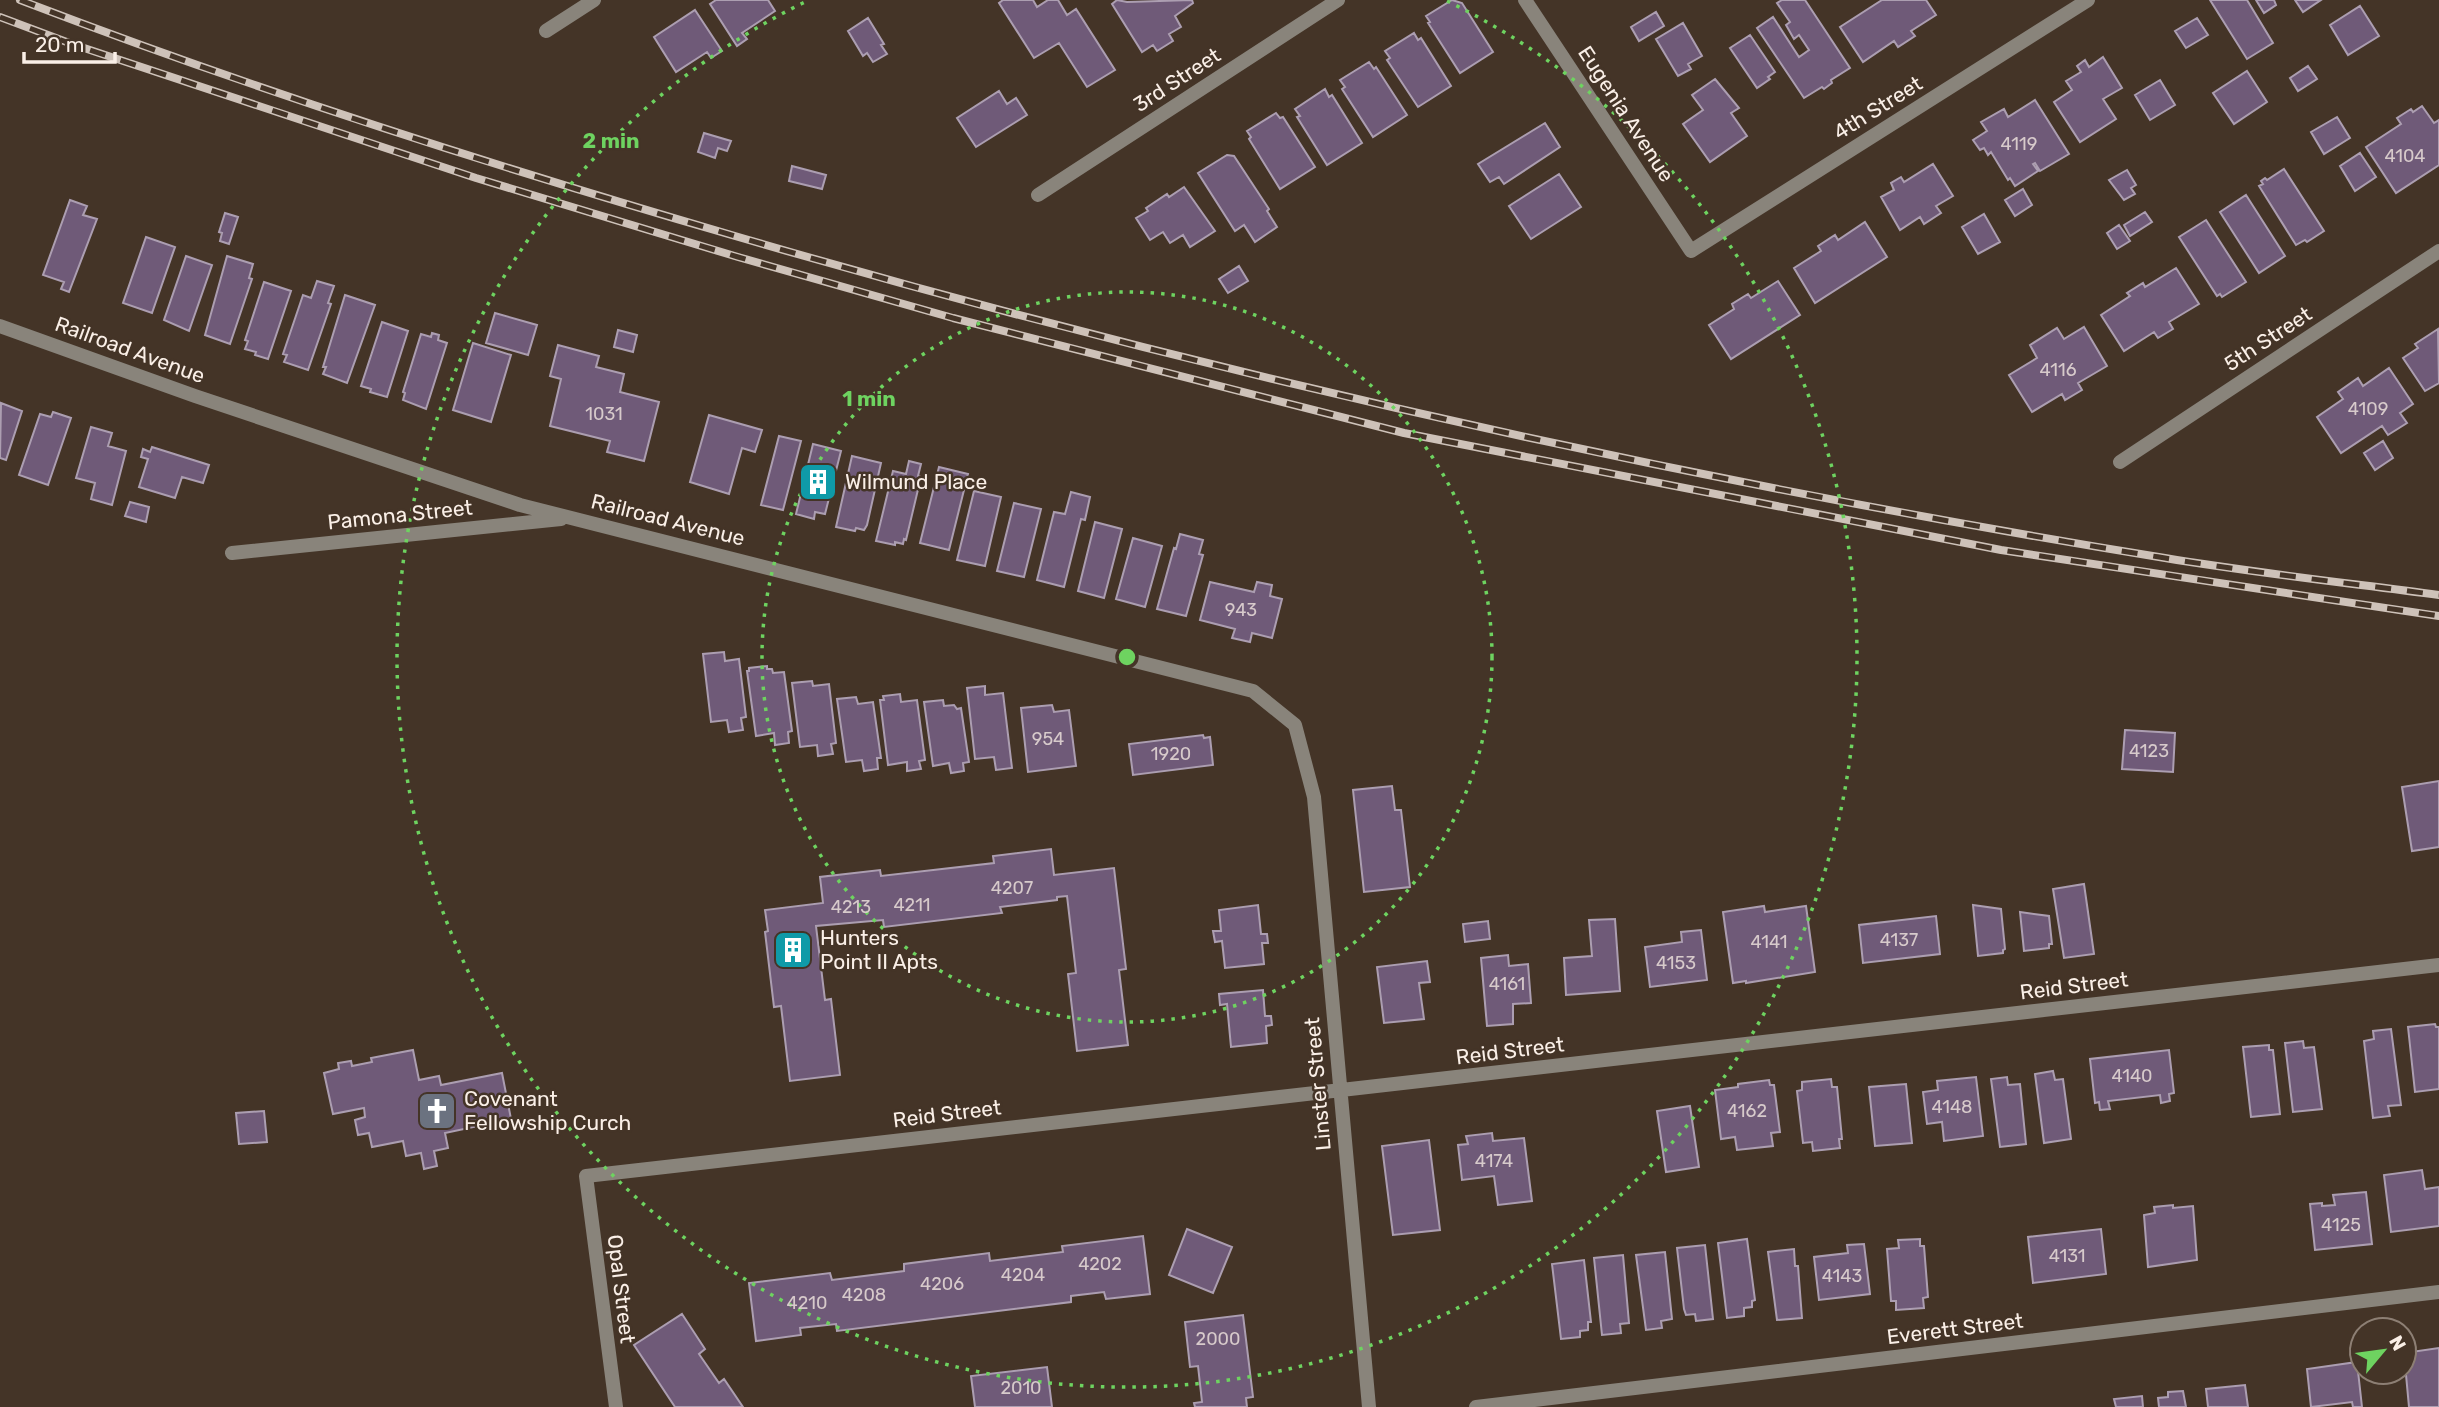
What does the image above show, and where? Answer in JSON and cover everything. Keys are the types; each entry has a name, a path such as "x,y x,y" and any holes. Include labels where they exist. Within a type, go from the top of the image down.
{"street":[{"path":"546,31 594,0"},
{"name":"3rd Street","path":"1038,195 1338,0"},
{"name":"Eugenia Avenue","path":"1525,0 1691,251"},
{"name":"4th Street","path":"1691,251 2088,0"},
{"name":"5th Street","path":"2120,461 2439,251"},
{"name":"Railroad Avenue","path":"0,326 398,466 520,505 1253,691 1294,726 1304,758"},
{"name":"Pamona Street","path":"232,553 572,518"},
{"name":"Linster Street","path":"1304,758 1314,797 1369,1407"},
{"name":"Reid Street","path":"586,1176 2439,965"},
{"name":"Opal Street","path":"586,1176 616,1407"},
{"name":"Everett Street","path":"1476,1407 2439,1292"}],"building":[{"path":"716,0 768,0 775,11 742,33 747,39 737,46 710,4"},
{"path":"1003,0 1033,0 1037,7 1048,0 1058,0 1067,15 1076,9 1115,70 1087,87 1059,43 1034,58 999,3"},
{"path":"1117,0 1192,0 1193,3 1175,16 1181,27 1169,34 1173,41 1157,51 1153,45 1142,52 1112,4"},
{"path":"1452,0 1462,3 1493,52 1460,73 1426,16"},
{"path":"1782,0 1805,0 1850,68 1831,80 1832,83 1824,89 1822,87 1804,98 1757,28 1773,17 1799,57 1809,50 1799,35 1794,39 1786,25 1790,22 1777,3"},
{"path":"1882,0 1926,0 1936,15 1911,31 1915,36 1898,47 1894,41 1863,62 1840,27"},
{"path":"2210,0 2247,0 2273,43 2247,59"},
{"path":"2256,0 2274,0 2276,5 2264,13"},
{"path":"2295,0 2321,0 2303,12"},
{"path":"2360,6 2379,36 2348,55 2330,25"},
{"path":"695,10 722,51 711,58 707,52 676,72 654,37"},
{"path":"1656,12 1664,26 1639,41 1631,27"},
{"path":"868,18 887,54 873,62 867,53 863,56 848,31"},
{"path":"2197,18 2208,35 2186,48 2175,31"},
{"path":"1683,23 1702,56 1688,64 1691,69 1678,76 1656,39"},
{"path":"1414,33 1418,40 1421,38 1451,86 1418,107 1387,60 1390,58 1385,51"},
{"path":"1750,35 1775,72 1757,88 1730,48"},
{"path":"2103,57 2122,88 2103,99 2116,119 2080,142 2054,102 2072,90 2066,81 2081,72 2077,66 2085,60 2089,67"},
{"path":"1369,62 1374,69 1376,67 1407,115 1373,137 1342,89 1345,87 1340,80"},
{"path":"2308,66 2317,79 2298,91 2290,78"},
{"path":"2247,71 2267,102 2234,124 2213,93"},
{"path":"1715,79 1739,108 1731,113 1747,136 1710,162 1683,124 1703,110 1692,95"},
{"path":"2160,80 2175,105 2150,120 2135,95"},
{"path":"1325,89 1329,97 1332,95 1362,143 1327,165 1297,117 1300,116 1295,109"},
{"path":"999,91 1007,104 1016,98 1027,115 976,147 957,118"},
{"path":"2035,100 2069,154 2040,171 2035,163 2033,164 2038,171 2015,186 2010,178 2008,180 1991,152 1988,155 1984,148 1980,150 1973,140 1987,131 1981,122 2004,109 2008,117"},
{"path":"2422,106 2434,123 2439,120 2439,165 2396,193 2366,147 2401,124 2397,118"},
{"path":"1276,113 1280,118 1283,117 1315,167 1280,189 1249,139 1251,137 1247,131"},
{"path":"2337,117 2350,138 2324,154 2311,132"},
{"path":"1545,123 1560,147 1504,184 1499,177 1490,182 1478,164"},
{"path":"704,133 731,141 727,151 718,148 715,158 698,152"},
{"path":"2360,153 2376,177 2355,191 2340,166"},
{"path":"1227,155 1234,156 1269,209 1267,211 1277,227 1255,242 1244,225 1235,231 1198,173"},
{"path":"1933,164 1953,196 1936,206 1941,213 1924,224 1920,217 1900,230 1881,197 1894,190 1891,183 1901,177 1904,182"},
{"path":"792,166 826,175 822,189 789,181"},
{"path":"2284,169 2324,231 2307,242 2305,240 2296,245 2259,186 2265,178 2267,180"},
{"path":"2127,170 2136,185 2131,188 2135,194 2124,200 2109,180"},
{"path":"1559,174 1581,207 1531,239 1509,206"},
{"path":"1184,187 1215,231 1190,247 1183,235 1170,243 1163,232 1150,240 1136,218 1167,194 1169,197"},
{"path":"2023,189 2032,205 2015,216 2005,200"},
{"path":"2246,195 2285,256 2259,273 2220,212"},
{"path":"70,200 87,206 83,215 97,219 69,292 61,289 64,282 43,275"},
{"path":"2145,212 2152,222 2130,236 2124,225"},
{"path":"225,213 238,217 229,244 220,241 222,233 219,232"},
{"path":"1984,214 2000,242 1978,254 1962,227"},
{"path":"2206,220 2246,282 2222,297 2220,294 2217,296 2179,237"},
{"path":"1865,222 1887,257 1815,303 1794,268 1821,251 1818,246 1835,235 1838,240"},
{"path":"2119,225 2130,241 2117,249 2107,233"},
{"path":"146,237 175,247 152,313 123,303"},
{"path":"186,256 212,265 189,331 164,320"},
{"path":"227,256 253,264 249,278 252,279 230,344 205,335"},
{"path":"1239,266 1248,281 1228,293 1219,279"},
{"path":"2176,268 2199,304 2169,322 2173,329 2158,338 2154,332 2124,351 2101,315 2130,296 2127,293 2143,283 2145,287"},
{"path":"317,281 334,286 328,303 331,304 308,370 284,362 287,355 283,354 303,295 311,298"},
{"path":"1778,281 1800,315 1731,359 1709,325 1734,309 1732,304 1748,294 1751,298"},
{"path":"264,282 291,291 268,359 245,349 248,341 245,340"},
{"path":"345,295 375,305 347,383 323,374"},
{"path":"495,313 537,325 528,355 486,343"},
{"path":"382,322 408,331 387,397 361,386"},
{"path":"2084,327 2107,366 2078,383 2082,390 2065,400 2062,394 2032,412 2009,375 2037,358 2030,345 2057,328 2064,339"},
{"path":"2438,329 2439,383 2425,391 2403,358 2418,348 2415,344"},
{"path":"618,330 637,335 633,352 614,347"},
{"path":"432,333 439,335 438,340 447,343 426,409 403,400 403,392 421,334 431,337"},
{"path":"473,343 511,355 491,422 453,410"},
{"path":"558,345 599,356 596,367 624,374 620,392 659,402 644,461 607,452 610,441 550,426 561,379 550,376"},
{"path":"2389,368 2413,404 2400,413 2407,423 2388,435 2382,426 2341,453 2317,417 2343,399 2338,392 2358,378 2363,386"},
{"path":"1,403 22,411 6,460 0,458"},
{"path":"53,412 71,418 48,485 19,475 40,414 51,417"},
{"path":"709,415 762,430 755,452 742,448 729,494 690,482"},
{"path":"91,427 112,433 108,446 126,451 112,505 91,499 95,483 76,478"},
{"path":"779,436 801,441 783,510 761,505"},
{"path":"2383,441 2393,458 2375,470 2364,453"},
{"name":"Wilmund Place","path":"813,444 841,451 825,514 815,512 814,519 796,514"},
{"path":"152,447 209,465 203,483 182,477 175,498 139,487 148,459 141,457 143,449 150,452"},
{"path":"852,456 881,463 867,525 864,530 856,528 855,531 836,527"},
{"path":"909,461 921,464 918,476 921,477 906,540 904,539 903,544 895,542 895,545 876,541 893,471 906,474"},
{"path":"939,467 968,474 949,550 920,543"},
{"path":"974,491 1001,497 985,566 957,560"},
{"path":"1071,492 1090,497 1085,520 1081,519 1064,587 1037,580 1054,512 1065,514"},
{"path":"130,502 149,507 146,522 125,516"},
{"path":"1014,503 1041,509 1024,577 997,571"},
{"path":"1095,522 1122,529 1104,598 1078,591"},
{"path":"1180,534 1203,540 1199,554 1203,555 1186,616 1157,609"},
{"path":"1133,538 1162,546 1145,607 1116,599"},
{"path":"1210,582 1254,592 1257,582 1272,585 1270,596 1282,599 1272,638 1252,633 1250,642 1232,638 1235,629 1200,620"},
{"path":"724,652 725,661 739,659 746,717 741,718 743,730 729,732 727,720 711,722 703,654"},
{"path":"767,666 773,673 784,672 792,731 788,732 789,743 775,745 774,733 756,736 747,671 749,668"},
{"path":"812,681 813,686 829,684 836,743 831,744 833,754 818,756 817,745 800,747 792,683"},
{"path":"985,686 985,695 1003,693 1012,768 996,770 994,757 975,759 967,688"},
{"path":"900,694 901,702 917,700 925,760 919,761 921,769 907,771 907,762 888,765 880,700 884,700 883,696"},
{"path":"856,697 858,704 873,702 881,758 877,758 878,769 864,771 862,760 846,762 837,699"},
{"path":"943,700 944,706 954,705 957,709 961,708 969,762 963,763 964,771 951,773 949,763 933,766 924,702"},
{"path":"1052,705 1054,712 1069,710 1076,766 1028,772 1021,708"},
{"path":"2125,730 2175,733 2173,772 2122,769"},
{"path":"1203,735 1204,738 1210,737 1213,765 1133,775 1129,744"},
{"path":"2439,781 2439,847 2412,851 2402,787"},
{"path":"1392,786 1395,810 1401,810 1410,887 1364,892 1353,790"},
{"name":"Hunters Point II Apts","path":"1051,849 1054,875 1114,868 1126,969 1119,970 1128,1045 1077,1051 1068,974 1076,973 1067,896 1057,897 1057,900 1000,907 1002,913 884,927 883,920 816,926 825,1000 831,999 840,1075 790,1081 781,1006 774,1007 765,910 823,903 820,877 880,870 881,876 994,863 993,856"},
{"path":"2084,884 2094,954 2064,958 2053,889"},
{"path":"1258,905 1261,934 1267,934 1268,943 1262,943 1264,964 1225,968 1222,941 1215,942 1213,931 1221,931 1219,910"},
{"path":"1973,905 2001,909 2005,949 2003,953 1978,956"},
{"path":"1764,906 1765,912 1806,906 1815,972 1733,983 1723,912"},
{"path":"2020,912 2049,916 2052,944 2049,944 2049,948 2024,951"},
{"path":"1936,916 1940,954 1863,963 1859,925"},
{"path":"1615,919 1620,991 1566,995 1564,958 1592,956 1589,920"},
{"path":"1488,921 1490,939 1465,942 1463,924"},
{"path":"1701,930 1707,980 1650,987 1645,947 1682,942 1681,932"},
{"path":"1508,955 1509,966 1528,964 1531,1003 1513,1004 1513,1024 1487,1026 1481,958"},
{"path":"1427,961 1430,982 1419,983 1424,1019 1384,1023 1377,967"},
{"path":"1263,990 1265,1016 1271,1016 1272,1025 1266,1026 1267,1043 1231,1047 1227,1004 1220,1005 1219,994"},
{"path":"2435,1024 2439,1027 2439,1089 2415,1092 2408,1027"},
{"path":"2391,1029 2401,1105 2388,1106 2390,1116 2373,1118 2364,1041 2374,1039 2373,1031"},
{"path":"2303,1041 2304,1048 2314,1047 2322,1109 2293,1112 2285,1043"},
{"path":"2269,1045 2269,1050 2273,1050 2280,1114 2251,1117 2243,1047"},
{"name":"Covenant Fellowship Curch","path":"413,1050 419,1080 439,1076 441,1085 502,1073 511,1119 445,1133 448,1148 434,1151 437,1166 424,1169 421,1153 406,1156 403,1141 372,1147 369,1133 358,1135 355,1120 365,1117 364,1108 333,1114 324,1073 339,1069 338,1063 351,1061 352,1066 372,1062 371,1058"},
{"path":"2169,1050 2174,1093 2169,1094 2170,1101 2161,1103 2160,1095 2108,1101 2110,1109 2100,1110 2099,1102 2095,1103 2090,1059"},
{"path":"2053,1071 2055,1080 2063,1079 2071,1139 2044,1143 2035,1074"},
{"path":"1976,1077 1983,1136 1944,1141 1942,1122 1927,1124 1923,1092 1938,1090 1937,1081"},
{"path":"2007,1077 2008,1085 2020,1084 2026,1144 2000,1147 1991,1079"},
{"path":"1831,1079 1832,1087 1837,1087 1842,1139 1839,1139 1840,1148 1813,1151 1812,1142 1803,1143 1797,1091 1802,1090 1802,1082"},
{"path":"1769,1080 1770,1085 1774,1085 1780,1132 1771,1133 1773,1146 1737,1150 1735,1137 1721,1139 1715,1090"},
{"path":"1906,1084 1912,1143 1875,1146 1869,1087"},
{"path":"1690,1106 1699,1167 1666,1172 1657,1111"},
{"path":"264,1111 267,1142 239,1144 236,1113"},
{"path":"1492,1133 1493,1141 1524,1138 1532,1201 1498,1205 1494,1176 1462,1180 1458,1145 1468,1144 1466,1136"},
{"path":"1429,1140 1440,1230 1393,1235 1382,1146"},
{"path":"2422,1170 2425,1189 2439,1187 2439,1226 2391,1232 2384,1175"},
{"path":"2366,1192 2372,1244 2315,1250 2310,1204 2335,1205 2333,1195"},
{"path":"2173,1205 2173,1208 2193,1206 2197,1260 2148,1267 2144,1215 2155,1213 2154,1207"},
{"path":"1187,1229 1232,1247 1213,1293 1169,1275"},
{"path":"2101,1229 2106,1274 2033,1283 2028,1237"},
{"path":"1143,1236 1150,1294 1106,1299 1104,1292 1071,1296 1071,1302 837,1331 836,1324 800,1328 801,1335 756,1341 749,1283 830,1273 832,1280 904,1271 904,1264 989,1253 990,1261 1063,1252 1062,1246"},
{"path":"1747,1239 1755,1300 1752,1301 1752,1307 1744,1308 1744,1316 1727,1318 1718,1243"},
{"path":"1920,1239 1920,1246 1924,1246 1928,1297 1923,1298 1924,1308 1896,1310 1896,1301 1891,1301 1887,1249 1899,1248 1898,1240"},
{"path":"1864,1244 1870,1294 1819,1300 1814,1257 1848,1253 1847,1245"},
{"path":"1705,1245 1713,1319 1696,1321 1695,1314 1686,1315 1684,1309 1677,1248"},
{"path":"1794,1249 1802,1318 1777,1320 1768,1252"},
{"path":"1665,1252 1672,1319 1661,1321 1662,1328 1646,1330 1636,1255"},
{"path":"1623,1255 1629,1323 1620,1324 1621,1333 1602,1335 1594,1258"},
{"path":"1584,1260 1591,1322 1588,1322 1588,1330 1580,1331 1580,1337 1561,1339 1552,1264"},
{"path":"682,1314 705,1349 699,1354 719,1383 724,1379 743,1407 675,1407 634,1345"},
{"path":"1243,1315 1253,1397 1246,1398 1247,1407 1195,1407 1194,1403 1202,1402 1198,1366 1190,1367 1185,1322"},
{"path":"2439,1348 2439,1407 2409,1407 2407,1386 2418,1386 2418,1351"},
{"path":"2348,1363 2348,1386 2360,1386 2362,1407 2353,1407 2352,1402 2311,1407 2307,1369"},
{"path":"1047,1367 1052,1407 975,1407 971,1376"},
{"path":"2245,1385 2248,1407 2208,1407 2206,1389"},
{"path":"2183,1391 2186,1407 2159,1407 2158,1398 2168,1397 2168,1392"},
{"path":"2142,1396 2143,1407 2116,1407 2114,1399"}],"railway":[{"path":"20,0 286,96 555,182 911,286 1266,378 1624,458 1804,494 2165,558 2439,595"},
{"path":"0,17 72,44 476,178 738,257 953,318 1404,433 2001,550 2439,616"}],"place":[{"name":"Wilmund Place","path":"818,482"},
{"name":"Hunters Point II Apts","path":"793,950"},
{"name":"Covenant Fellowship Curch","path":"437,1111"}]}
